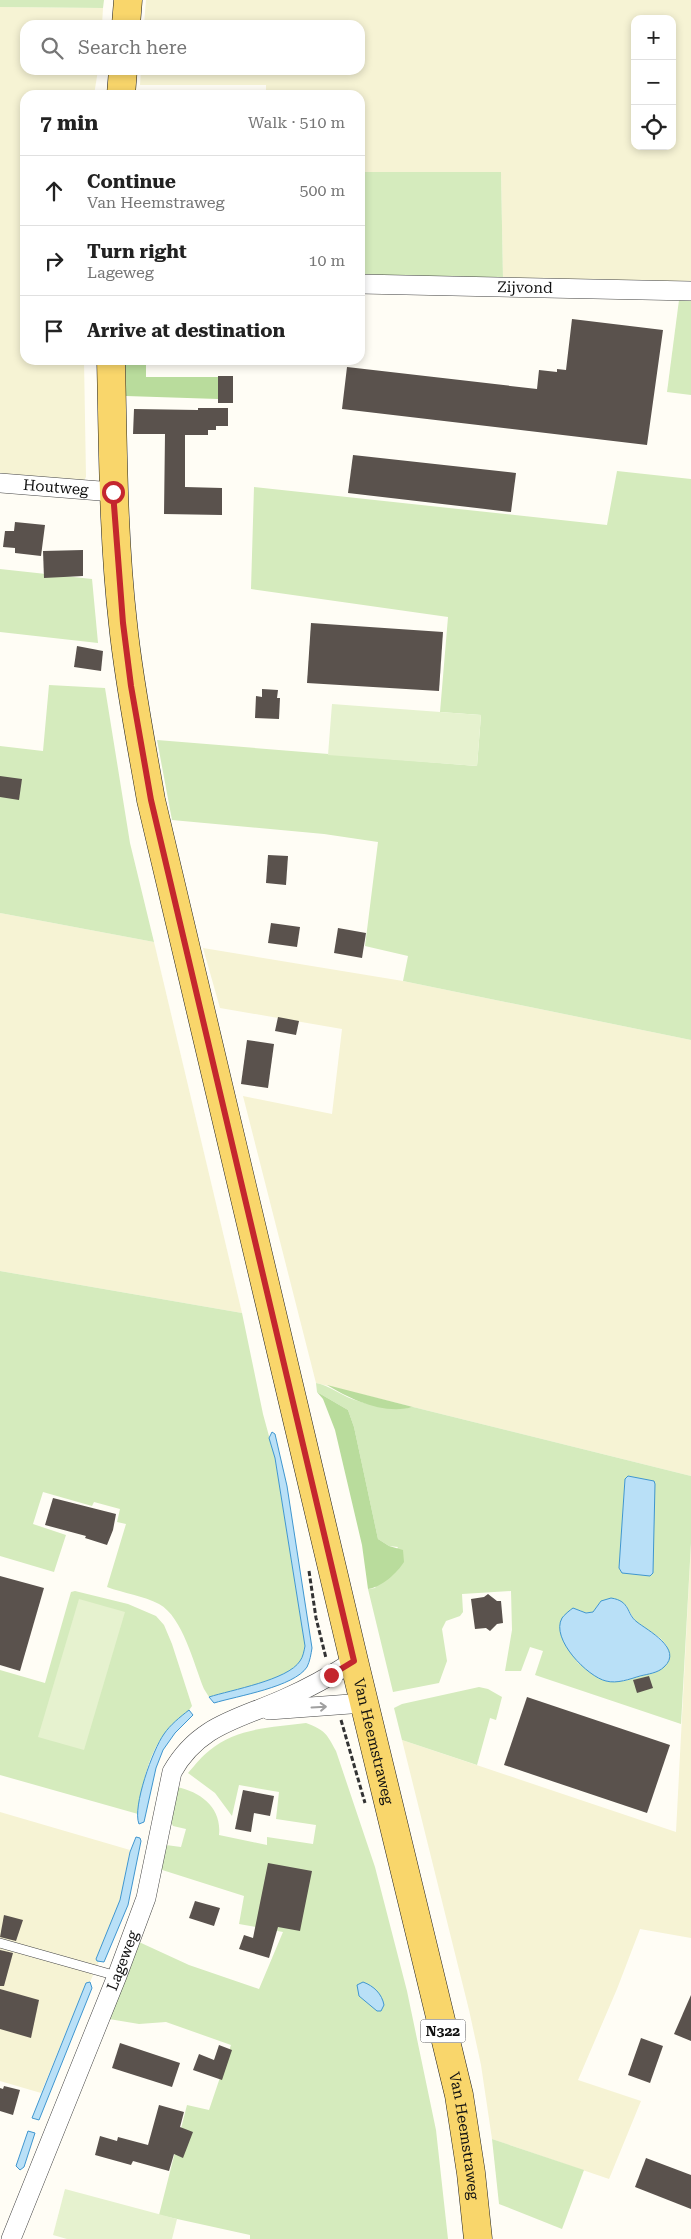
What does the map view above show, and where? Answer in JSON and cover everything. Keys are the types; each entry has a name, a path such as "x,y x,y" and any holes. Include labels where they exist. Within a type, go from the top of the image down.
{"main road":[{"path":"126,20 128,0"},
{"path":"121,90 122,75"},
{"name":"Van Heemstraweg","path":"112,365 113,492 123,623 131,686 151,800 354,1661 368,1703 459,2095 471,2173 478,2239"}],"street":[{"name":"Zijvond","path":"365,284 691,291"},
{"name":"Houtweg","path":"0,482 113,492"},
{"name":"Lageweg","path":"11,2239 117,1976 146,1898 172,1772 179,1758 196,1740 218,1725 286,1698 354,1661"},
{"name":"Lageweg","path":"253,1711 368,1703"}],"lane":[{"path":"0,1943 117,1976"}],"shaded area":[{"path":"146,0 691,0 691,283 503,279 501,172 365,172 365,90 266,90 266,85 140,85 141,75 365,75 365,20 144,20"},
{"path":"0,7 103,8 102,20 20,20 20,75 97,75 95,90 20,90 20,365 84,365 86,477 83,482 0,477"},
{"path":"0,913 154,942 242,1313 0,1271"},
{"path":"203,948 403,981 691,1040 691,1476 316,1383 243,1096 332,1114 342,1029 220,1008"},
{"path":"691,1543 691,1938 640,1929 617,1989 578,2080 641,2101 609,2179 492,2139 481,2065 469,2010 402,1740 676,1832"},
{"path":"0,1812 130,1850 120,1900 96,1959 99,1961 90,1982 86,1983 41,2093 0,2081"}],"green space":[{"path":"0,0 104,0 103,8 0,7"},
{"path":"365,172 501,172 503,279 365,276"},
{"path":"679,300 691,300 691,395 667,392"},
{"path":"125,365 146,365 146,377 218,377 218,399 126,396"},
{"path":"617,471 691,479 691,1040 403,981 408,956 365,946 378,842 324,834 172,820 157,740 477,766 481,715 440,712 448,617 251,589 254,487 607,525"},
{"path":"0,569 92,579 98,643 0,632"},
{"path":"49,685 105,688 130,843 154,942 0,913 0,746 43,751"},
{"path":"332,704 481,715 477,766 328,755"},
{"path":"0,1271 242,1313 263,1414 275,1458 305,1646 301,1659 294,1668 272,1679 209,1697 204,1689 187,1642 175,1619 167,1610 153,1601 107,1587 126,1524 117,1522 120,1509 94,1502 92,1506 43,1492 33,1524 66,1535 54,1572 0,1556"},
{"path":"316,1383 352,1399 374,1405 398,1409 413,1407 691,1476 691,1543 681,1724 535,1675 543,1651 530,1647 521,1671 505,1671 512,1630 511,1591 462,1594 463,1612 460,1616 446,1621 442,1629 447,1661 439,1683 393,1692 368,1589 375,1588 398,1547 389,1546 378,1539 354,1427 348,1410 317,1392","holes":["628,1476 653,1481 622,1573 619,1568 625,1479","601,1601 626,1605 635,1621 660,1638 667,1646 669,1660 666,1665 658,1671 624,1681 608,1682 578,1663 566,1644 563,1616 580,1610 584,1613 593,1612"]},
{"path":"327,1385 413,1407 391,1409 368,1405"},
{"path":"317,1392 348,1410 354,1427 378,1539 389,1546 403,1550 404,1562 401,1566 389,1579 373,1588 368,1589 362,1545 335,1430 323,1399"},
{"path":"75,1591 128,1604 156,1616 164,1625 172,1644 192,1706 165,1733 154,1752 144,1783 138,1814 0,1775 0,1670 45,1683 71,1592"},
{"path":"79,1599 125,1612 84,1750 38,1737"},
{"path":"479,1687 488,1689 502,1697 496,1720 490,1718 477,1765 402,1740 394,1708 402,1704"},
{"path":"306,1723 325,1733 336,1751 375,1867 407,1991 436,2130 448,2239 250,2239 250,2235 159,2215 187,2105 209,2110 231,2045 166,2022 139,2024 109,2019 139,1942 189,1965 259,1989 283,1932 239,1924 244,1896 156,1868 166,1845 181,1847 186,1829 173,1826 170,1820 177,1787 202,1797 208,1803 217,1817 219,1835 267,1845 267,1837 313,1844 316,1825 276,1819 279,1792 239,1785 232,1816 215,1793 188,1773 207,1752 231,1737 256,1730"},
{"path":"492,2139 584,2170 562,2229 499,2204"},
{"path":"65,2189 177,2219 172,2239 67,2239 53,2235"}],"water":[{"path":"272,1432 275,1434 287,1486 312,1648 310,1658 307,1667 290,1680 264,1690 214,1703 209,1697 258,1684 284,1674 294,1668 303,1656 305,1646 275,1458 269,1438"},
{"path":"628,1476 654,1481 655,1484 653,1573 650,1576 622,1573 619,1568 625,1479"},
{"path":"611,1598 622,1602 637,1622 655,1635 667,1647 670,1654 669,1660 662,1669 628,1680 610,1682 598,1678 573,1656 561,1636 562,1618 573,1608 586,1613 593,1612 601,1601"},
{"path":"189,1710 193,1715 175,1733 163,1750 156,1768 144,1822 139,1824 138,1805 154,1752 166,1731"},
{"path":"136,1837 140,1838 141,1841 128,1905 104,1962 97,1961 96,1959 120,1900 130,1852"},
{"path":"90,1982 92,1988 39,2120 32,2118 86,1983"},
{"path":"363,1982 374,1988 379,1994 384,2005 381,2011 377,2011 359,1996 357,1985"},
{"path":"28,2131 35,2133 24,2167 20,2170 16,2166"}],"building":[{"path":"572,319 663,330 647,445 342,409 347,367 537,389 539,370 557,372 557,369 566,370"},
{"path":"218,376 233,376 233,403 218,403"},
{"path":"198,408 228,408 228,426 216,426 216,430 208,430 208,435 185,435 185,487 222,488 222,515 164,514 165,434 133,434 134,409 198,410"},
{"path":"353,455 516,473 511,512 348,493"},
{"path":"15,522 45,525 41,556 15,553 15,548 3,547 5,531 14,531"},
{"path":"83,550 83,576 44,578 43,551"},
{"path":"311,623 443,632 439,691 307,683"},
{"path":"77,646 103,651 101,671 74,667"},
{"path":"262,689 278,690 277,698 280,698 279,719 255,718 256,696 262,697"},
{"path":"0,776 22,779 19,800 0,797"},
{"path":"268,855 288,856 286,885 266,883"},
{"path":"271,923 300,927 297,947 268,943"},
{"path":"338,928 366,933 362,958 334,953"},
{"path":"278,1017 299,1021 296,1035 275,1031"},
{"path":"247,1040 274,1044 268,1088 241,1084"},
{"path":"53,1498 116,1514 113,1530 107,1545 85,1538 86,1536 45,1525"},
{"path":"0,1576 44,1588 20,1671 0,1665"},
{"path":"488,1594 497,1601 501,1601 503,1623 497,1624 490,1631 486,1628 475,1629 471,1599 484,1597"},
{"path":"649,1676 653,1688 637,1693 633,1680"},
{"path":"527,1697 670,1745 647,1813 504,1765"},
{"path":"243,1790 274,1796 270,1816 254,1813 251,1832 235,1829"},
{"path":"268,1863 312,1871 300,1931 278,1927 269,1958 239,1949 244,1935 253,1938"},
{"path":"195,1901 220,1908 214,1926 189,1918"},
{"path":"4,1915 23,1920 16,1941 0,1937"},
{"path":"0,1950 13,1953 4,1986 0,1986"},
{"path":"0,1989 39,2000 31,2038 0,2029"},
{"path":"691,1995 691,2041 674,2034"},
{"path":"641,2038 663,2046 650,2083 628,2075"},
{"path":"120,2043 180,2063 172,2087 112,2068"},
{"path":"219,2045 232,2050 222,2080 193,2070 199,2054 214,2060"},
{"path":"4,2086 20,2090 13,2115 0,2111 0,2088 3,2089"},
{"path":"159,2105 184,2112 180,2127 193,2132 183,2158 174,2154 169,2171 133,2161 131,2165 95,2155 100,2136 117,2141 118,2137 148,2145"},
{"path":"646,2158 691,2175 691,2209 635,2187"}],"route":[{"path":"113,492 123,623 131,686 151,800 354,1661 331,1675"}]}
